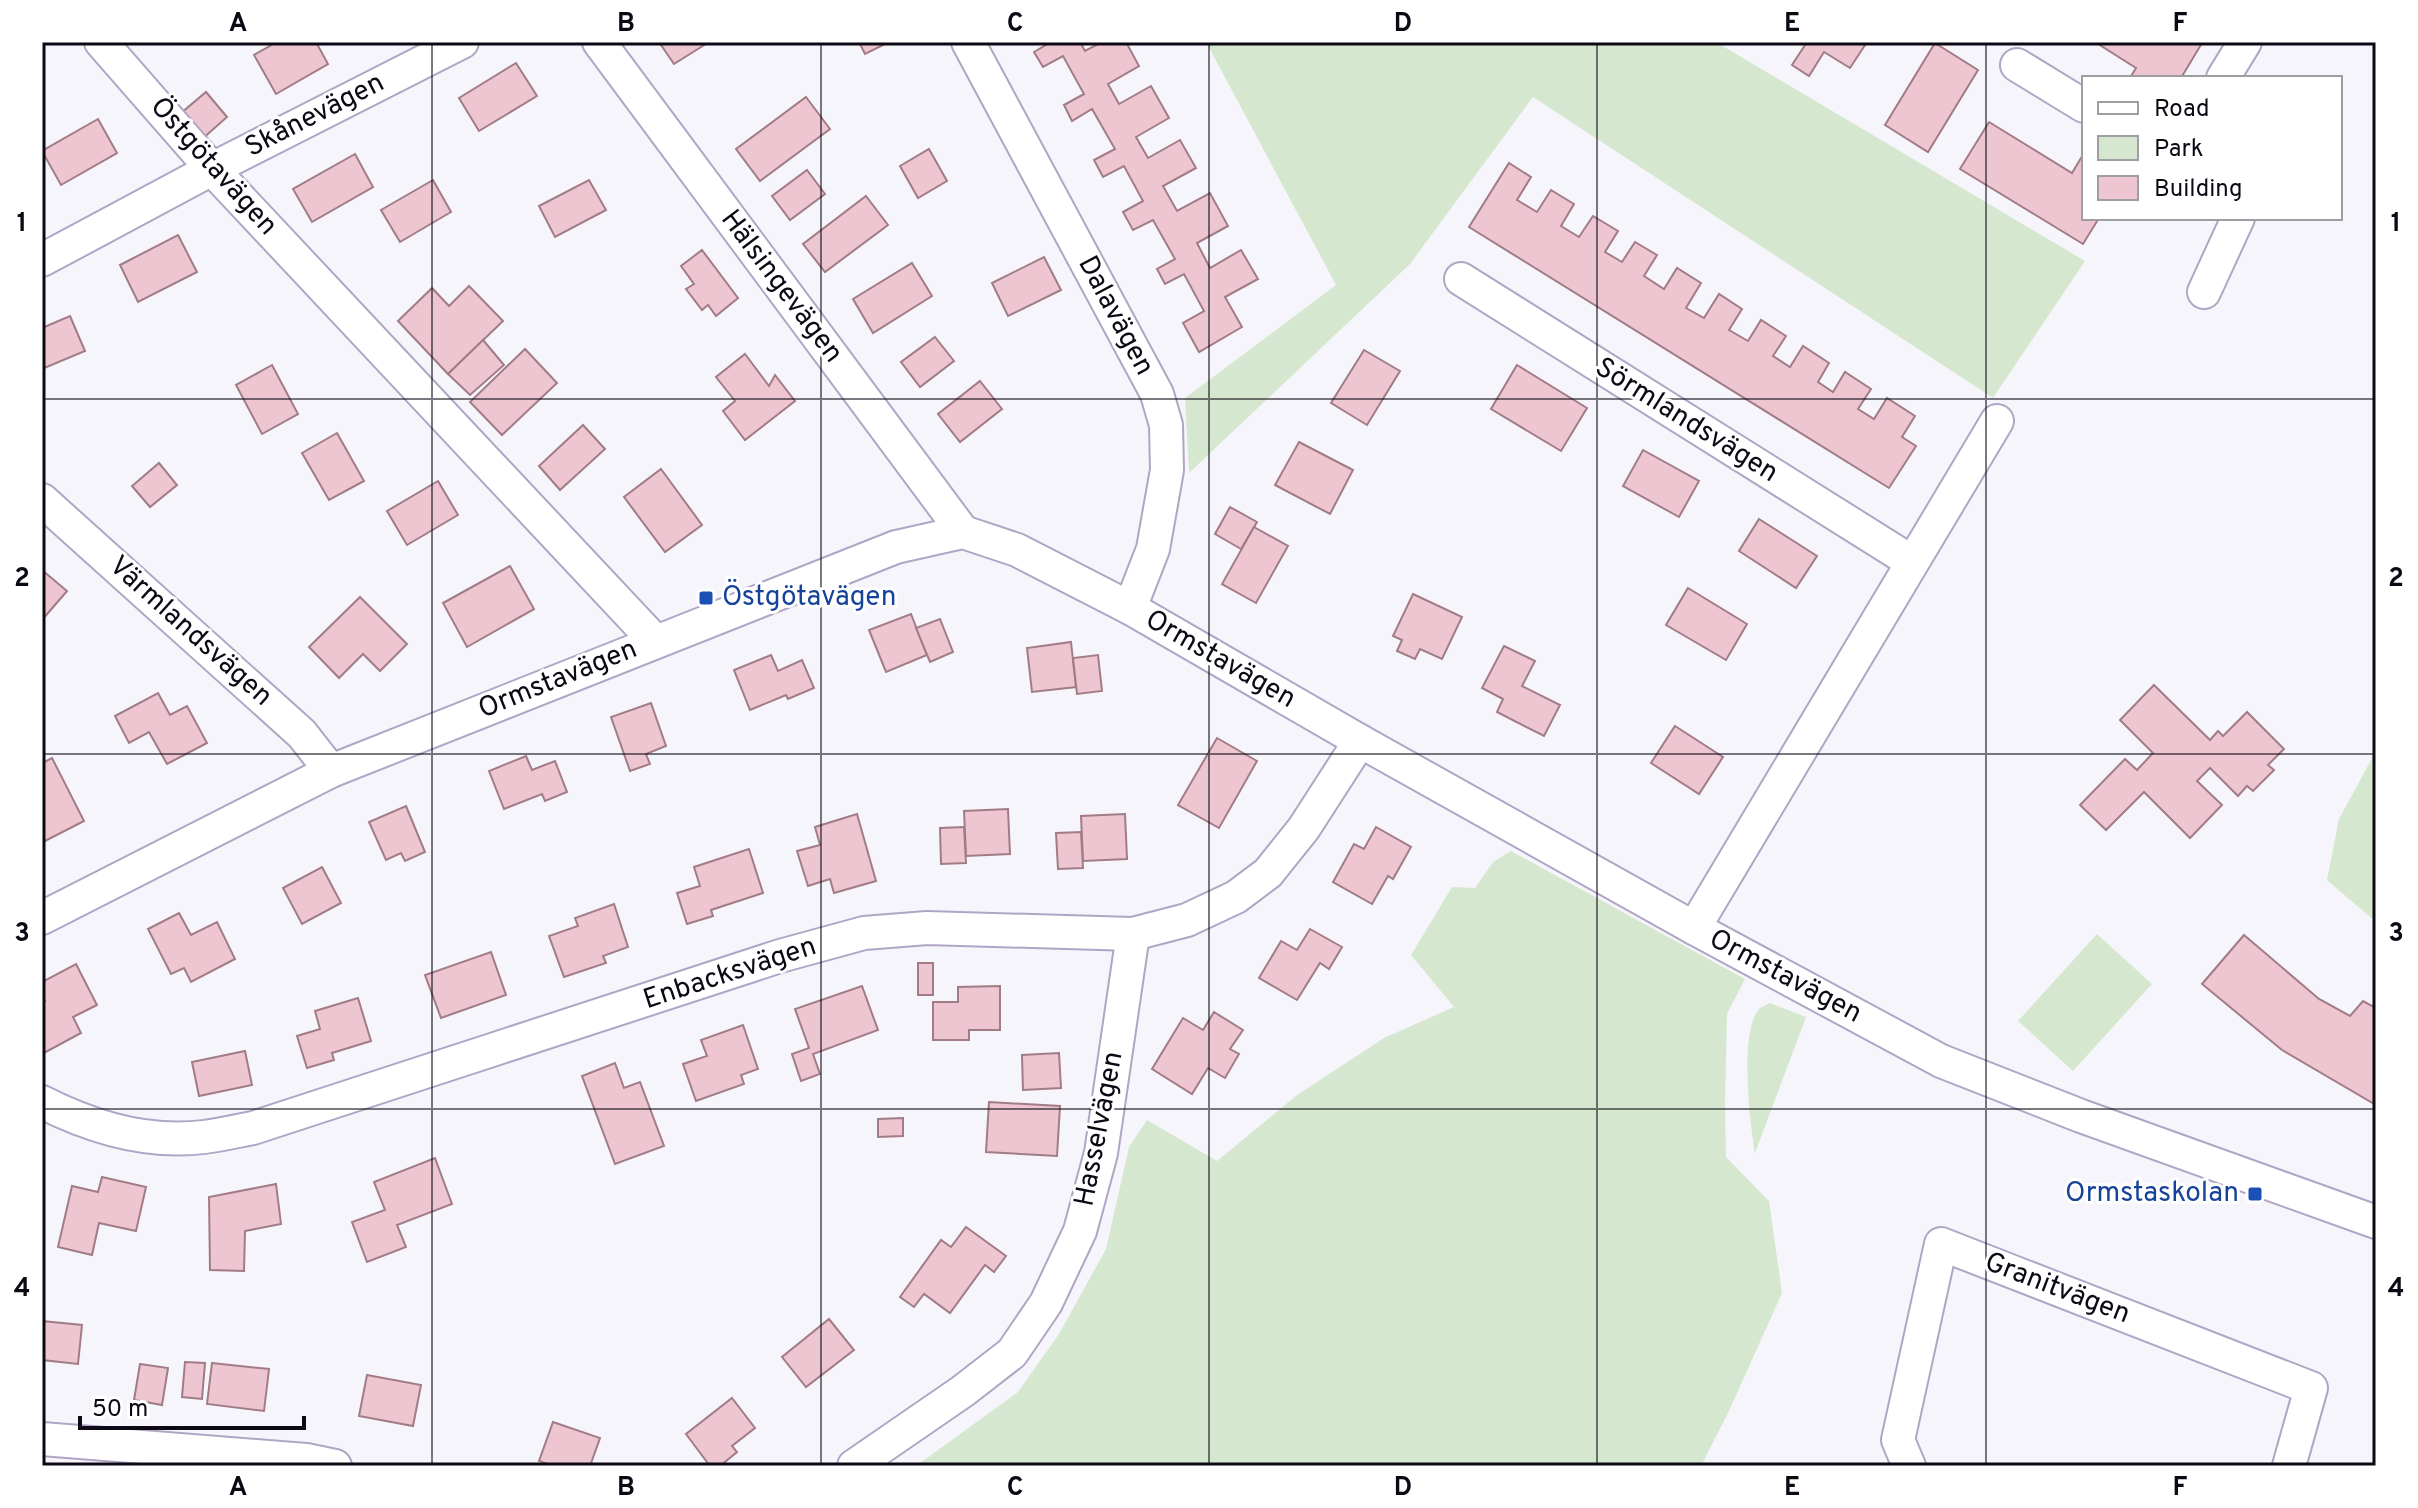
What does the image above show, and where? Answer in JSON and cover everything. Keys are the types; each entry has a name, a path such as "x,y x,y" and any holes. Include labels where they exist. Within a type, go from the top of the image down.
{"street":[{"name":"Östgötavägen","path":"101,42 212,169 655,641"},
{"name":"Skånevägen","path":"42,260 212,169 462,42"},
{"name":"Hälsingevägen","path":"599,42 963,532"},
{"name":"Dalavägen","path":"968,42 1157,394 1166,425 1167,470 1153,549 1130,608"},
{"path":"2224,76 2245,42"},
{"path":"2017,65 2082,105"},
{"path":"2204,292 2237,220"},
{"name":"Sörmlandsvägen","path":"1461,279 1912,562"},
{"path":"1694,928 1997,421"},
{"name":"Värmlandsvägen","path":"42,500 302,734 331,771"},
{"name":"Ormstavägen","path":"42,918 331,771 896,547 963,532 1017,550 1130,608 1694,928 1941,1061 2081,1116 2376,1222"},
{"name":"Enbacksvägen","path":"42,1102 75,1119 123,1133 166,1138 204,1137 253,1128 780,956 864,933 927,928 1133,934 1187,920 1236,897 1268,873 1304,828 1360,741"},
{"name":"Hasselvägen","path":"854,1466 963,1391 1012,1353 1046,1303 1080,1231 1101,1153 1133,934"},
{"name":"Granitvägen","path":"1909,1466 1898,1440 1941,1244 2311,1388 2289,1466"},
{"path":"42,1439 306,1460 335,1466"}],"green space":[{"path":"1206,42 1716,42 2085,261 1993,398 1533,97 1410,264 1189,473 1185,398 1336,285"},
{"path":"2376,751 2376,922 2327,880 2339,819"},
{"path":"1511,851 1745,979 1727,1014 1726,1157 1769,1201 1782,1293 1701,1466 916,1466 1018,1392 1059,1334 1106,1249 1129,1147 1147,1120 1217,1161 1297,1095 1384,1038 1454,1007 1411,955 1452,887 1475,888 1493,862"},
{"path":"2097,934 2152,984 2073,1071 2018,1021"},
{"path":"1770,1003 1806,1017 1755,1153 1748,1078 1749,1037 1759,1009"}],"building":[{"path":"277,42 316,42 328,64 276,94 254,55"},
{"path":"659,42 709,42 674,64"},
{"path":"859,42 889,42 865,54"},
{"path":"1051,42 1080,42 1085,51 1102,42 1126,42 1139,66 1108,84 1119,104 1151,86 1169,118 1136,137 1148,158 1180,140 1196,168 1163,186 1177,211 1210,193 1228,226 1197,243 1210,268 1241,250 1258,279 1225,297 1242,327 1199,352 1183,323 1204,311 1184,274 1165,284 1157,269 1175,259 1153,220 1133,230 1123,212 1143,201 1124,166 1103,177 1094,160 1115,149 1092,109 1072,121 1064,105 1084,94 1063,56 1043,67 1034,52"},
{"path":"1807,42 1867,42 1850,68 1824,52 1809,76 1792,65"},
{"path":"2095,42 2202,43 2182,76 2131,76 2136,68"},
{"path":"1935,43 1978,70 1928,152 1885,125"},
{"path":"516,63 537,96 479,131 459,98"},
{"path":"206,92 227,117 201,140 180,114"},
{"path":"806,97 830,129 760,181 736,149"},
{"path":"98,119 117,153 61,185 42,151"},
{"path":"1989,122 2072,173 2082,156 2082,220 2098,220 2083,244 1960,169"},
{"path":"929,149 947,181 918,198 900,166"},
{"path":"355,154 373,187 312,222 293,189"},
{"path":"1509,163 1531,177 1517,200 1537,212 1551,190 1574,204 1561,226 1579,237 1593,216 1618,231 1605,252 1622,262 1635,242 1657,255 1644,276 1664,289 1677,268 1701,283 1686,308 1704,318 1719,294 1742,309 1729,330 1748,341 1761,320 1786,336 1773,356 1790,367 1803,346 1829,363 1818,382 1833,392 1845,372 1871,389 1858,409 1874,419 1887,398 1915,416 1902,437 1916,446 1889,488 1469,227"},
{"path":"807,170 825,194 790,220 772,196"},
{"path":"433,180 451,212 400,242 381,210"},
{"path":"589,180 606,210 555,237 539,206"},
{"path":"866,196 888,225 825,272 803,244"},
{"path":"178,235 197,272 138,302 120,265"},
{"path":"702,250 738,298 716,316 708,305 702,310 686,289 694,284 681,266"},
{"path":"1044,257 1061,290 1008,316 992,283"},
{"path":"912,263 932,296 873,333 853,299"},
{"path":"469,286 503,321 448,374 398,321 432,288 449,306"},
{"path":"70,316 85,351 42,369 42,328"},
{"path":"935,337 954,361 920,387 901,362"},
{"path":"483,340 504,365 470,395 448,374"},
{"path":"525,349 557,383 502,435 470,402"},
{"path":"1364,350 1400,371 1367,425 1331,403"},
{"path":"745,354 769,386 775,375 795,401 745,440 723,411 735,401 716,377"},
{"path":"272,365 298,414 262,434 236,385"},
{"path":"1517,365 1587,408 1561,451 1491,409"},
{"path":"980,381 1002,409 960,442 938,414"},
{"path":"583,425 605,449 560,490 539,466"},
{"path":"337,433 364,481 329,500 302,453"},
{"path":"1299,442 1353,470 1330,514 1275,485"},
{"path":"1643,450 1699,481 1679,517 1623,486"},
{"path":"159,463 177,485 150,507 132,486"},
{"path":"661,469 702,525 665,552 624,497"},
{"path":"438,481 458,515 407,545 387,511"},
{"path":"1230,507 1257,522 1241,549 1215,534"},
{"path":"1759,519 1817,556 1796,588 1739,551"},
{"path":"1254,527 1288,546 1256,603 1222,584"},
{"path":"510,566 534,609 467,647 443,603"},
{"path":"42,570 67,591 42,620"},
{"path":"1688,588 1747,624 1726,660 1666,625"},
{"path":"1413,594 1462,617 1442,659 1420,649 1415,659 1397,651 1402,640 1393,636"},
{"path":"360,597 407,644 380,671 363,654 339,678 309,647"},
{"path":"911,614 927,655 886,672 869,630"},
{"path":"940,619 953,652 930,662 916,628"},
{"path":"1071,642 1076,687 1032,692 1027,648"},
{"path":"1504,646 1535,661 1522,686 1560,705 1544,736 1497,712 1503,699 1482,688"},
{"path":"771,655 778,671 802,660 814,688 788,699 786,695 750,710 734,670"},
{"path":"1098,655 1102,691 1077,694 1073,658"},
{"path":"2154,685 2210,740 2218,731 2223,736 2247,712 2284,749 2268,765 2274,770 2253,791 2247,786 2238,796 2210,768 2197,781 2222,805 2190,838 2144,792 2106,830 2080,805 2125,759 2137,770 2153,753 2120,720"},
{"path":"158,693 170,715 187,706 207,743 167,764 149,732 129,743 115,716"},
{"path":"651,703 666,746 646,754 650,764 630,771 611,717"},
{"path":"1675,726 1723,757 1699,794 1651,763"},
{"path":"1217,738 1257,761 1219,828 1178,805"},
{"path":"526,756 532,770 555,761 567,792 545,801 542,794 504,809 489,771"},
{"path":"52,758 84,821 43,842 42,763"},
{"path":"406,806 425,852 405,861 401,853 386,860 369,822"},
{"path":"1008,809 1010,854 966,856 964,811"},
{"path":"857,814 876,881 834,893 830,879 808,886 797,851 820,845 815,827"},
{"path":"1125,814 1127,859 1083,861 1081,816"},
{"path":"964,827 966,863 941,864 940,828"},
{"path":"1376,827 1411,847 1393,879 1388,876 1372,904 1333,882 1354,844 1364,849"},
{"path":"1081,832 1083,868 1058,869 1056,833"},
{"path":"749,849 763,893 711,910 713,916 687,924 677,893 700,886 694,867"},
{"path":"322,867 341,903 302,924 283,888"},
{"path":"614,904 628,947 603,956 606,963 564,977 549,936 578,926 575,918"},
{"path":"179,913 191,935 217,922 235,959 191,982 184,968 171,974 148,929"},
{"path":"1310,929 1342,947 1329,969 1320,963 1297,1000 1259,978 1281,941 1297,950"},
{"path":"2244,935 2319,999 2350,1016 2363,1001 2376,1008 2376,1105 2282,1050 2202,984"},
{"path":"491,952 506,995 441,1018 425,975"},
{"path":"918,963 933,963 933,995 918,995"},
{"path":"76,964 97,1005 73,1017 81,1033 42,1054 42,1002 45,1001 42,982"},
{"path":"862,986 878,1030 813,1054 820,1074 801,1081 792,1054 809,1048 795,1009"},
{"path":"1000,986 1000,1030 969,1030 969,1040 933,1040 933,1002 958,1002 958,987"},
{"path":"358,998 371,1041 332,1053 334,1060 307,1068 297,1036 320,1029 315,1011"},
{"path":"1214,1012 1243,1030 1230,1049 1239,1054 1225,1078 1208,1068 1192,1094 1152,1069 1183,1018 1203,1030"},
{"path":"743,1025 758,1069 741,1075 744,1084 696,1101 683,1064 707,1056 701,1040"},
{"path":"245,1051 252,1085 199,1096 192,1062"},
{"path":"1059,1053 1061,1088 1023,1090 1022,1055"},
{"path":"615,1063 624,1088 640,1082 664,1146 615,1164 582,1076"},
{"path":"989,1102 1060,1106 1057,1156 986,1152"},
{"path":"903,1118 903,1136 878,1137 878,1119"},
{"path":"435,1158 452,1204 397,1225 406,1247 367,1262 352,1222 385,1210 374,1182"},
{"path":"102,1177 146,1187 136,1231 99,1223 92,1255 58,1247 72,1186 98,1192"},
{"path":"276,1184 281,1224 245,1231 244,1271 210,1270 209,1197"},
{"path":"966,1227 1006,1256 994,1272 985,1265 950,1313 924,1294 914,1307 900,1297 941,1240 951,1247"},
{"path":"829,1319 854,1350 806,1387 782,1357"},
{"path":"42,1321 82,1325 78,1364 42,1360"},
{"path":"185,1362 205,1363 202,1399 182,1397"},
{"path":"212,1363 269,1369 264,1411 207,1404"},
{"path":"140,1364 168,1368 162,1405 134,1400"},
{"path":"367,1375 421,1385 413,1426 359,1416"},
{"path":"732,1398 755,1428 732,1446 737,1452 720,1466 710,1466 686,1434"},
{"path":"553,1422 600,1438 590,1466 553,1466 539,1461"}],"place":[{"name":"Östgötavägen","path":"706,598"},
{"name":"Ormstaskolan","path":"2255,1194"}]}
